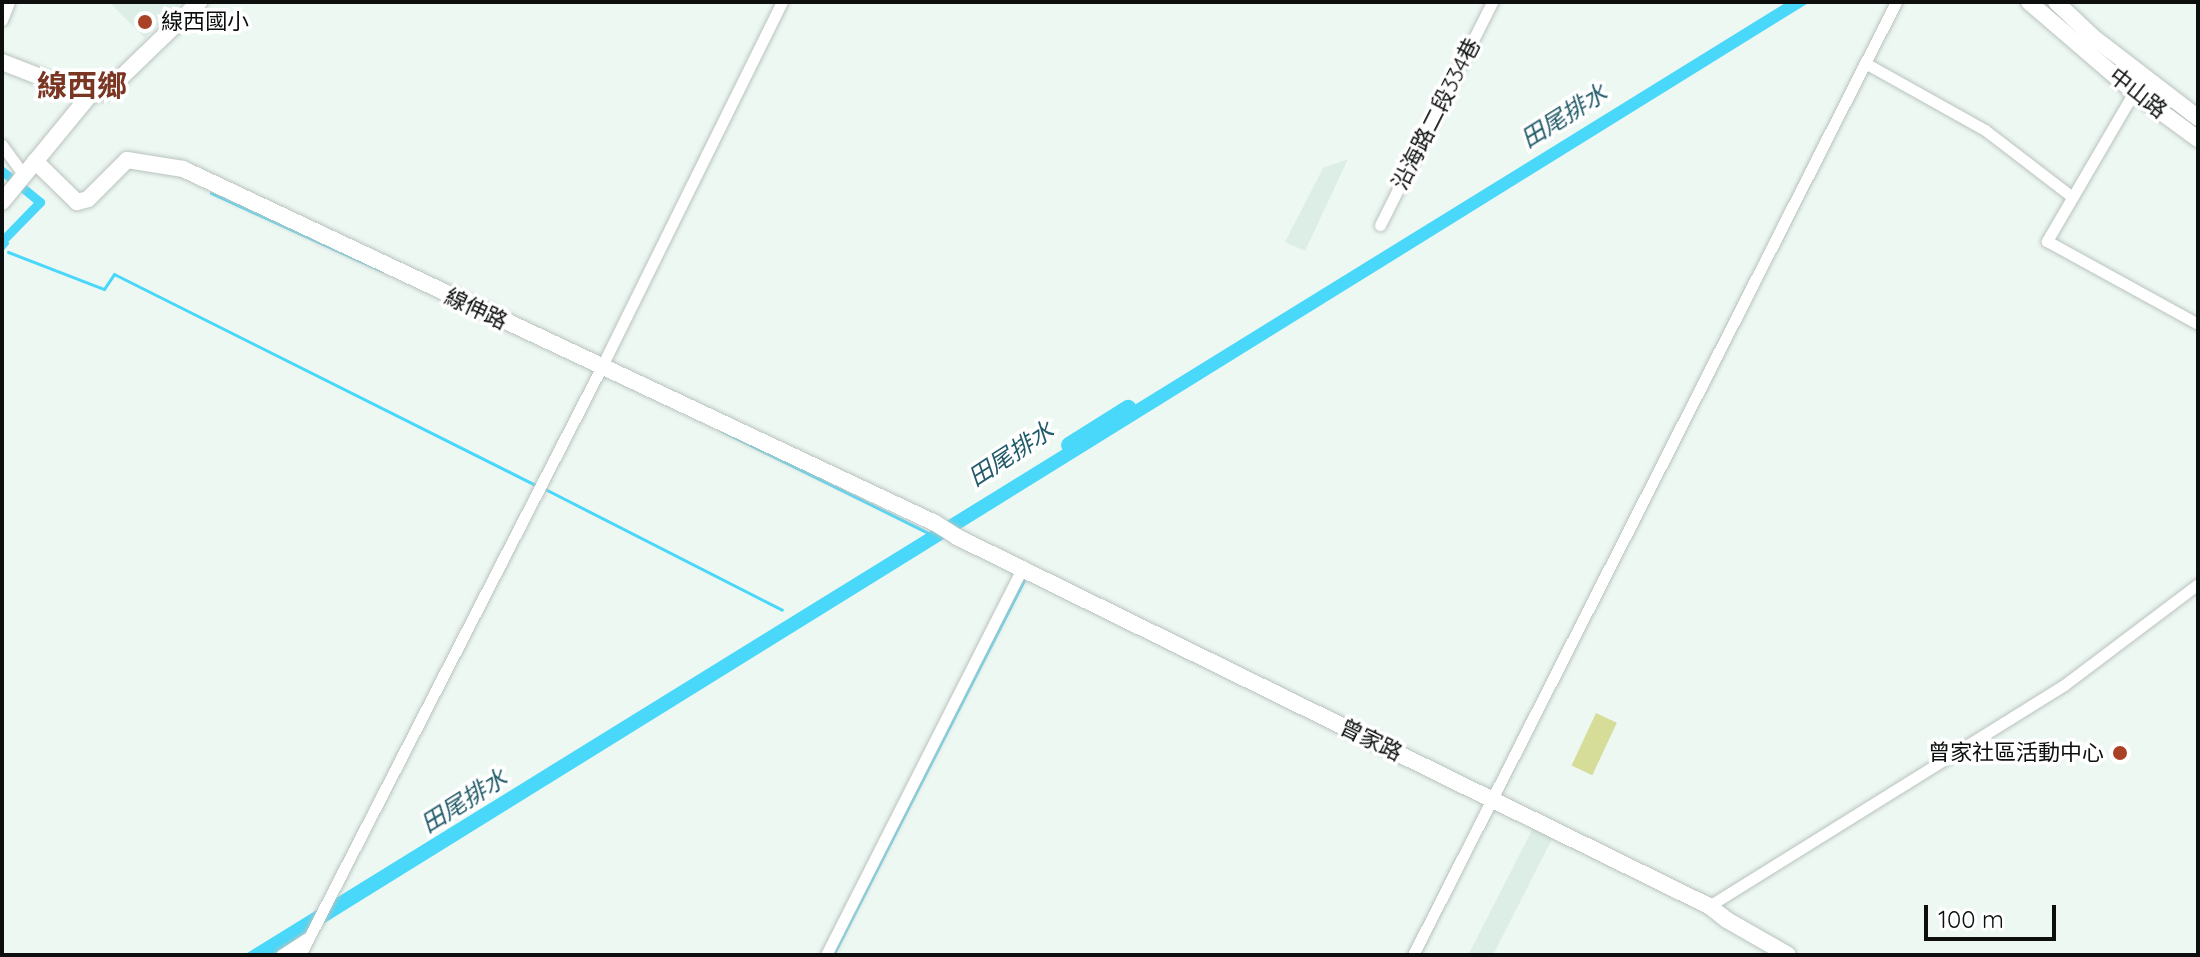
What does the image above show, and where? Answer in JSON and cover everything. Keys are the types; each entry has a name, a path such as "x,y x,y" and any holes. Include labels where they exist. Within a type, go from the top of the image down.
{"street":[{"path":"2,20 9,2"},
{"path":"2,202 89,96 108,90 199,2"},
{"path":"300,955 601,368 782,2"},
{"name":"沿海路二段334巷","path":"1380,225 1492,2"},
{"path":"1413,955 1896,2"},
{"path":"2029,2 2086,41"},
{"path":"2056,2 2086,41"},
{"name":"中山路","path":"2086,41 2134,92 2198,139"},
{"name":"中山路","path":"2086,41 2198,118"},
{"path":"2,62 89,96"},
{"path":"1865,63 1985,130 2071,196"},
{"path":"2134,92 2047,241 2198,324"},
{"path":"2,145 24,175"},
{"name":"線伸路","path":"35,161 77,202 88,199 127,160 183,169 951,532"},
{"name":"曾家路","path":"951,532 1706,904 1727,920 1788,955"},
{"path":"826,955 1023,566"},
{"path":"1706,904 2064,685 2198,584"},
{"path":"281,955 309,937"}],"shaded area":[{"name":"線西國小","path":"109,2 182,2 145,38"},
{"path":"1348,159 1305,251 1285,242 1323,168"},
{"path":"1534,826 1554,836 1493,955 1469,954"}],"green space":[{"path":"1596,713 1617,723 1592,775 1571,766"}],"water":[{"path":"1787,2 1810,2 273,955 244,955"}],"waterway":[{"path":"2,171 40,202 2,241"},
{"path":"211,193 382,271"},
{"path":"2,249 7,243"},
{"path":"8,252 104,289 114,274 536,485"},
{"name":"田尾排水","path":"1069,445 1128,408"},
{"path":"722,431 930,534"},
{"path":"543,488 782,610"},
{"path":"833,955 1024,580"}],"place":[{"name":"線西國小","path":"145,22"},
{"name":"曾家社區活動中心","path":"2120,753"}],"district":[{"name":"線西鄉","path":"82,85"}]}
